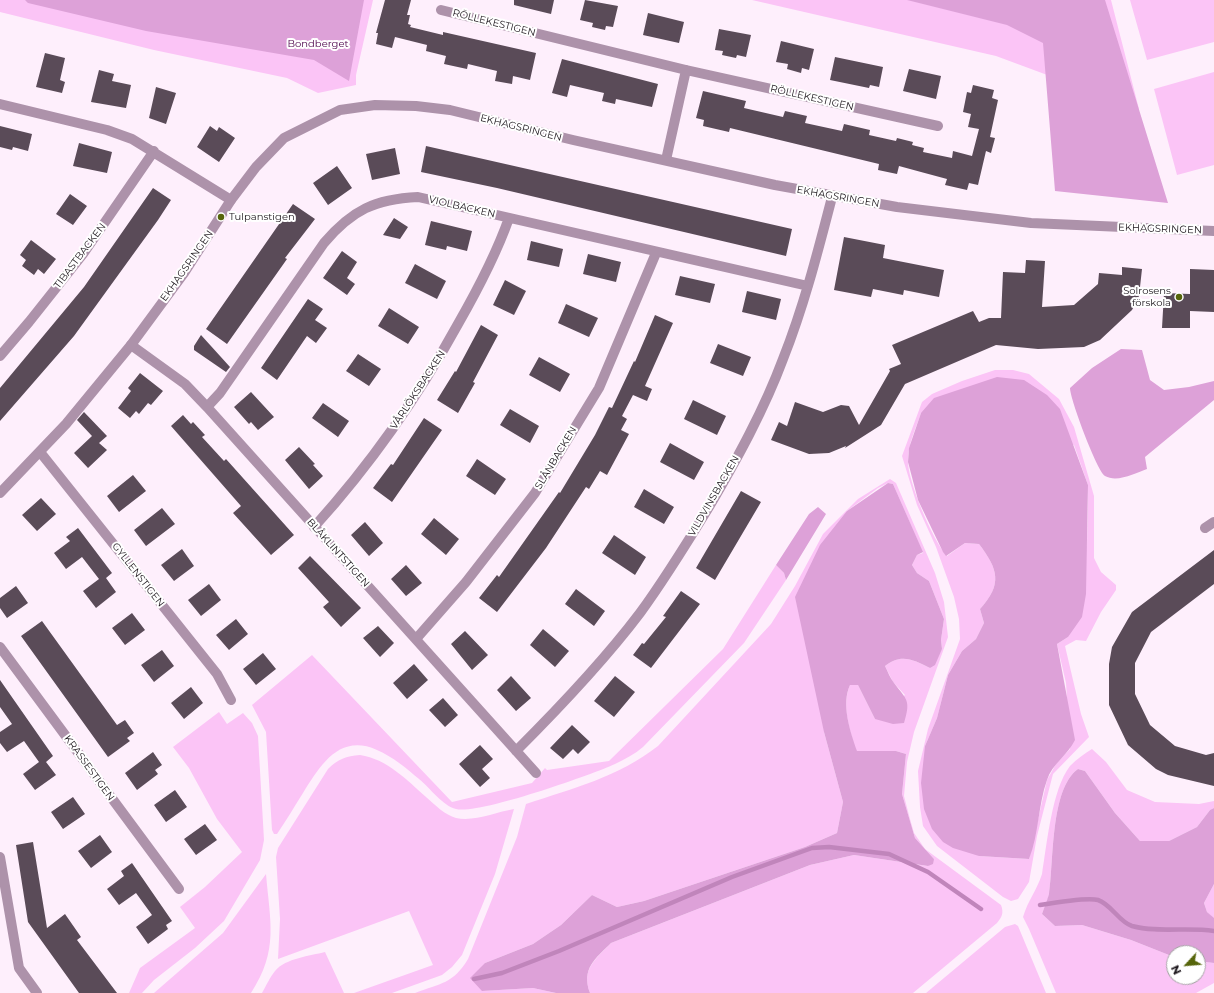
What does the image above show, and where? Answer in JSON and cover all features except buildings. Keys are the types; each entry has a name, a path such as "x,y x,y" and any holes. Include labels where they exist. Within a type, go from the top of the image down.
{"street":[{"name":"RÖLLEKESTIGEN","path":"441,10 686,70 938,126"},
{"path":"666,160 686,70"},
{"path":"0,104 107,130 132,139 154,151 231,200"},
{"name":"EKHAGSRINGEN","path":"0,493 66,424 131,345 184,273 231,200 256,167 284,138 340,110 375,105 416,106 450,110 832,197 918,210 1031,223 1214,231"},
{"name":"TIBASTBACKEN","path":"0,356 83,254 154,151"},
{"name":"VIOLBACKEN","path":"207,407 220,393 324,242 338,226 353,214 372,204 395,198 418,197 656,253 808,286"},
{"name":"VILDVINSBACKEN","path":"516,751 566,701 639,614 672,567 728,475 758,416 783,360 808,286 832,197"},
{"name":"VÅRLÖKSBACKEN","path":"314,527 383,444 431,373 482,281 509,218"},
{"name":"SLÅNBACKEN","path":"416,639 466,582 534,493 599,388 656,253"},
{"name":"BLÅKLINTSTIGEN","path":"131,345 185,384 207,407 536,773"},
{"name":"GYLLENSTIGEN","path":"40,452 217,674 231,700"},
{"path":"1206,528 1214,522"},
{"name":"KRASSESTIGEN","path":"0,647 179,889"},
{"path":"0,857 20,968 37,993"}],"green space":[{"name":"Bondberget","path":"0,0 373,0 356,75 356,85 318,93 287,78 154,50 0,12"},
{"name":"Bondberget","path":"25,0 364,0 349,81 314,60 146,31 28,3"},
{"path":"752,0 1111,0 1139,109 996,56"},
{"path":"907,0 1105,0 1168,203 1055,191 1043,43 1007,25"},
{"path":"1130,0 1214,0 1214,42 1147,60"},
{"path":"1214,72 1214,165 1177,175 1154,89"},
{"path":"1121,349 1142,350 1150,380 1164,390 1189,387 1214,381 1214,400 1145,457 1147,469 1126,477 1110,478 1105,476 1101,471 1090,449 1071,395 1070,388 1092,368"},
{"path":"995,370 1013,370 1029,374 1059,399 1074,427 1094,496 1094,558 1101,572 1116,585 1116,590 1101,612 1086,641 1076,640 1065,646 1081,714 1089,737 1053,774 1037,836 1029,882 1018,899 1011,901 1003,897 937,846 923,826 920,807 918,771 928,729 960,639 959,619 954,597 936,547 917,505 902,456 922,402 932,394 962,381","holes":["921,413 1074,445 1088,485 1088,501 1087,543 1068,637 1057,644 1066,683 1070,749 1056,764 1047,780 1029,859 979,856 925,746 937,718 948,675 962,651 976,639 984,623 980,609 992,592 995,584 994,569 979,544 965,543 947,556 941,548 928,524 916,495 909,469 909,448"]},
{"path":"997,377 1024,380 1047,395 1060,409 1088,485 1086,594 1082,617 1068,637 1057,644 1075,740 1049,774 1042,799 1035,840 1029,859 979,856 953,848 943,842 932,829 924,809 921,783 925,746 937,718 948,675 962,651 976,639 984,623 980,609 992,592 995,584 995,576 994,569 990,561 979,544 965,543 946,556 943,552 918,500 908,462 909,448 921,413 934,398"},
{"path":"890,479 896,483 935,573 944,602 948,637 914,732 907,762 904,796 914,833 925,849 1001,905 1002,915 997,923 913,993 590,993 588,985 587,977 591,965 611,943 810,865 854,855 928,866 934,859 915,838 902,794 906,754 896,751 856,751 847,718 846,701 850,685 858,685 875,719 905,695 893,682 885,666 897,660 908,659 930,668 942,649 941,640 944,619 929,581 917,573 912,565 917,555 923,553 893,484 888,483 878,488 847,511 824,732 843,802 837,833 805,847 644,901 617,907 592,895 561,925 533,944 485,963 482,991 533,988 556,993 415,993 446,982 457,973 468,959 517,837 526,804 595,781 611,774 643,757 658,746 771,624 795,586 823,534 858,499"},
{"path":"888,483 893,484 923,552 917,555 912,565 917,573 929,581 944,619 941,640 942,649 935,665 930,668 908,659 897,660 885,666 891,679 905,697 907,709 904,723 893,724 875,719 858,685 850,685 847,692 846,709 849,726 857,751 896,751 906,754 902,794 915,838 934,859 933,864 928,866 854,855 810,865 611,943 595,960 588,971 587,977 590,993 556,993 533,988 482,991 470,978 485,963 533,944 561,925 592,895 617,907 644,901 805,847 837,833 843,802 824,732 795,597 820,545 847,511"},
{"path":"818,507 826,514 786,580 784,573 776,565 809,514"},
{"path":"776,565 784,573 786,580 744,643 643,747 615,764 535,793 487,806 456,809 441,801 414,775 388,756 377,750 364,746 352,746 341,749 332,755 316,772 277,834 274,834 272,830 266,732 252,705 312,655 452,802 532,783 545,768 547,770 609,761 723,649"},
{"path":"219,712 227,724 243,713 252,723 258,736 264,840 260,860 224,921 195,948 154,980 142,993 129,993 140,968 195,928 180,907 205,887 242,852 217,819 189,768 173,747"},
{"path":"1092,749 1106,762 1127,790 1155,802 1199,804 1214,801 1214,808 1210,810 1197,827 1169,841 1140,841 1115,813 1085,771 1078,769 1069,779 1062,792 1055,827 1049,894 1042,914 1055,926 1082,925 1131,940 1166,954 1166,985 1206,985 1206,962 1214,963 1214,983 1196,993 1056,993 1023,917 1042,874 1051,817 1059,788 1070,766"},
{"path":"360,755 379,761 396,771 440,809 448,815 456,818 478,818 514,809 495,874 462,955 452,967 442,975 392,993 354,993 433,965 409,911 278,959 280,919 276,857 278,848 328,769 342,759"},
{"path":"1078,769 1085,771 1115,813 1140,841 1169,841 1197,827 1210,810 1214,808 1214,884 1204,903 1207,912 1214,918 1214,963 1206,962 1206,945 1166,945 1166,954 1131,940 1082,925 1055,926 1042,914 1049,894 1058,809 1062,792 1069,779"},
{"path":"266,874 270,921 269,949 266,963 260,978 251,993 154,993 223,933"},
{"path":"1214,884 1213,918 1207,912 1204,903"},
{"path":"1015,924 1018,926 1046,993 926,993 1005,927"},
{"path":"325,952 344,993 262,993 271,976 285,963 298,958"}],"waterway":[{"path":"474,979 502,973 559,951 732,877 812,848 829,847 889,854 928,872 981,909"},
{"path":"1040,905 1093,899 1103,902 1123,921 1132,926 1162,930 1214,931"}],"place":[{"name":"Tulpanstigen","path":"221,217"},
{"name":"Solrosens förskola","path":"1179,297"}]}
